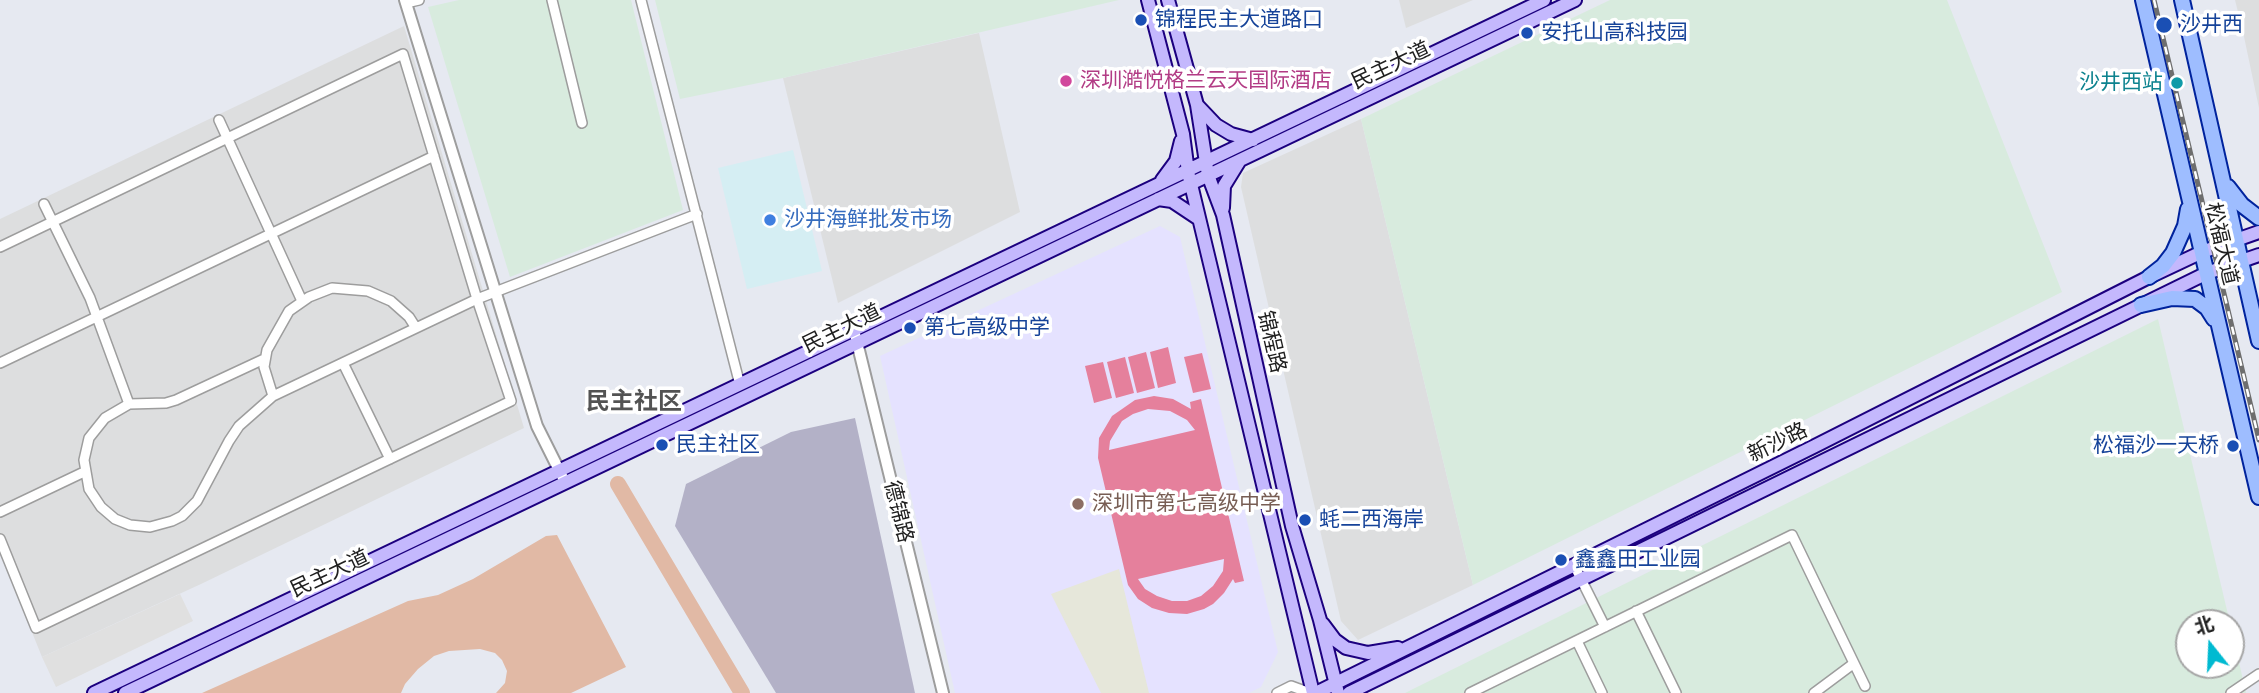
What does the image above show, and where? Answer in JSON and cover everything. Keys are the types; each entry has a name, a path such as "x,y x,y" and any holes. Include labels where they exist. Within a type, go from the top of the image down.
{"main road":[{"name":"锦程路","path":"1148,0 1183,134 1189,177 1313,693"},
{"name":"锦程路","path":"1168,0 1197,106 1206,169 1223,215 1292,526 1337,688"},
{"name":"民主大道","path":"94,693 740,385 855,337 1158,199 1189,177 1253,140 1544,0"},
{"name":"民主大道","path":"1206,169 1240,159 1575,0"},
{"name":"松福大道","path":"2143,0 2259,497"},
{"name":"松福大道","path":"2182,0 2258,335"},
{"path":"1197,106 1216,125 1231,134 1253,140"},
{"path":"1160,183 1176,162 1183,134"},
{"path":"1223,215 1224,186 1240,159"},
{"name":"民主大道","path":"125,693 565,484 1160,183 1189,177"},
{"path":"2224,182 2242,205 2259,218"},
{"path":"2149,277 2168,259 2180,239 2188,213 2188,194"},
{"path":"1158,199 1172,201 1199,219"},
{"name":"新沙路","path":"1313,693 1337,688 1412,645 2149,277 2202,252 2259,232"},
{"name":"新沙路","path":"1349,693 2207,273 2259,255"},
{"path":"2258,335 2259,294"},
{"path":"2141,305 2172,299 2195,299 2207,308 2220,332"},
{"path":"1320,620 1335,640 1346,648 1368,653 1412,645"},
{"path":"1363,693 1380,678"}],"street":[{"path":"419,0 406,2 537,426 565,484"},
{"path":"552,0 582,123"},
{"path":"641,0 740,385"},
{"path":"0,247 404,54 477,299 511,401 36,628 0,539"},
{"path":"219,120 302,301"},
{"path":"0,363 434,156"},
{"path":"44,204 98,317 130,404"},
{"path":"264,359 176,400 130,404 114,411 95,429 86,448 84,472 95,500 115,519 138,526 150,527 172,521 182,516 197,501 239,426 273,396 477,299 698,214"},
{"path":"273,396 265,379 264,359 283,319 302,301 332,288 368,291 379,294 399,307 416,328"},
{"name":"德锦路","path":"855,337 943,693"},
{"path":"344,363 390,459"},
{"path":"0,512 84,472"},
{"path":"1470,693 1792,535 1865,686"},
{"path":"1574,565 1605,627"},
{"path":"1636,611 1676,693"},
{"path":"1577,640 1602,693"},
{"path":"1814,693 1853,664"},
{"path":"2231,693 2257,677"},
{"path":"1277,693 1291,687 1313,693"}],"shaded area":[{"path":"459,0 631,0 683,210 510,277 428,7"},
{"path":"655,0 1119,0 783,78 680,99"},
{"path":"1399,0 1473,0 1406,28"},
{"path":"1610,0 1947,0 2062,292 1473,585 1361,119"},
{"path":"2235,0 2259,0 2259,108 2243,32"},
{"path":"404,26 524,428 201,584 42,657 0,553 0,219"},
{"path":"979,33 1020,212 838,303 783,78"},
{"name":"蚝二西海岸","path":"1361,119 1473,585 1358,640 1341,621 1241,187 1243,173"},
{"name":"沙井海鲜批发市场","path":"793,150 822,271 747,289 718,168"},
{"name":"深圳市第七高级中学","path":"1160,226 1180,237 1278,652 1261,687 1249,693 955,693 880,356"},
{"path":"2158,319 2227,609 2175,609 2175,679 2243,679 2246,693 1405,693"},
{"path":"1168,347 1176,383 1158,388 1150,352"},
{"path":"1146,352 1155,388 1137,393 1128,357"},
{"path":"1202,353 1211,389 1193,393 1184,357"},
{"path":"1125,357 1134,393 1116,398 1107,362"},
{"path":"1103,362 1112,398 1094,403 1085,366"},
{"path":"1154,396 1173,399 1191,409 1190,402 1201,399 1244,581 1235,583 1233,579 1213,604 1187,614 1152,608 1138,599 1128,585 1098,458 1099,438 1112,416 1135,400","holes":["1148,409 1170,411 1187,420 1195,430 1109,450 1110,441 1122,421","1224,559 1223,571 1213,586 1201,596 1187,601 1172,601 1157,596 1145,589 1138,579"]},
{"path":"855,418 915,693 776,693 675,526 686,484 791,432"},
{"path":"557,535 626,667 571,693 496,693 505,683 507,671 495,653 480,649 449,651 434,656 418,669 401,693 202,693 408,601 438,595 473,579 546,536"},
{"path":"1119,569 1149,693 1101,693 1051,594"},
{"path":"180,594 193,621 56,687 42,657"}],"waterway":[{"path":"618,484 742,693"}],"railway":[{"path":"2154,0 2259,440"}],"place":[{"name":"锦程民主大道路口","path":"1141,20"},
{"name":"沙井西","path":"2164,25"},
{"name":"安托山高科技园","path":"1527,33"},
{"name":"深圳澔悦格兰云天国际酒店","path":"1066,81"},
{"name":"沙井西站","path":"2177,83"},
{"name":"沙井海鲜批发市场","path":"770,220"},
{"name":"第七高级中学","path":"910,328"},
{"name":"民主社区","path":"662,445"},
{"name":"松福沙一天桥","path":"2233,446"},
{"name":"深圳市第七高级中学","path":"1078,504"},
{"name":"蚝二西海岸","path":"1305,520"},
{"name":"鑫鑫田工业园","path":"1561,560"}],"district":[{"name":"民主社区","path":"634,402"}]}
